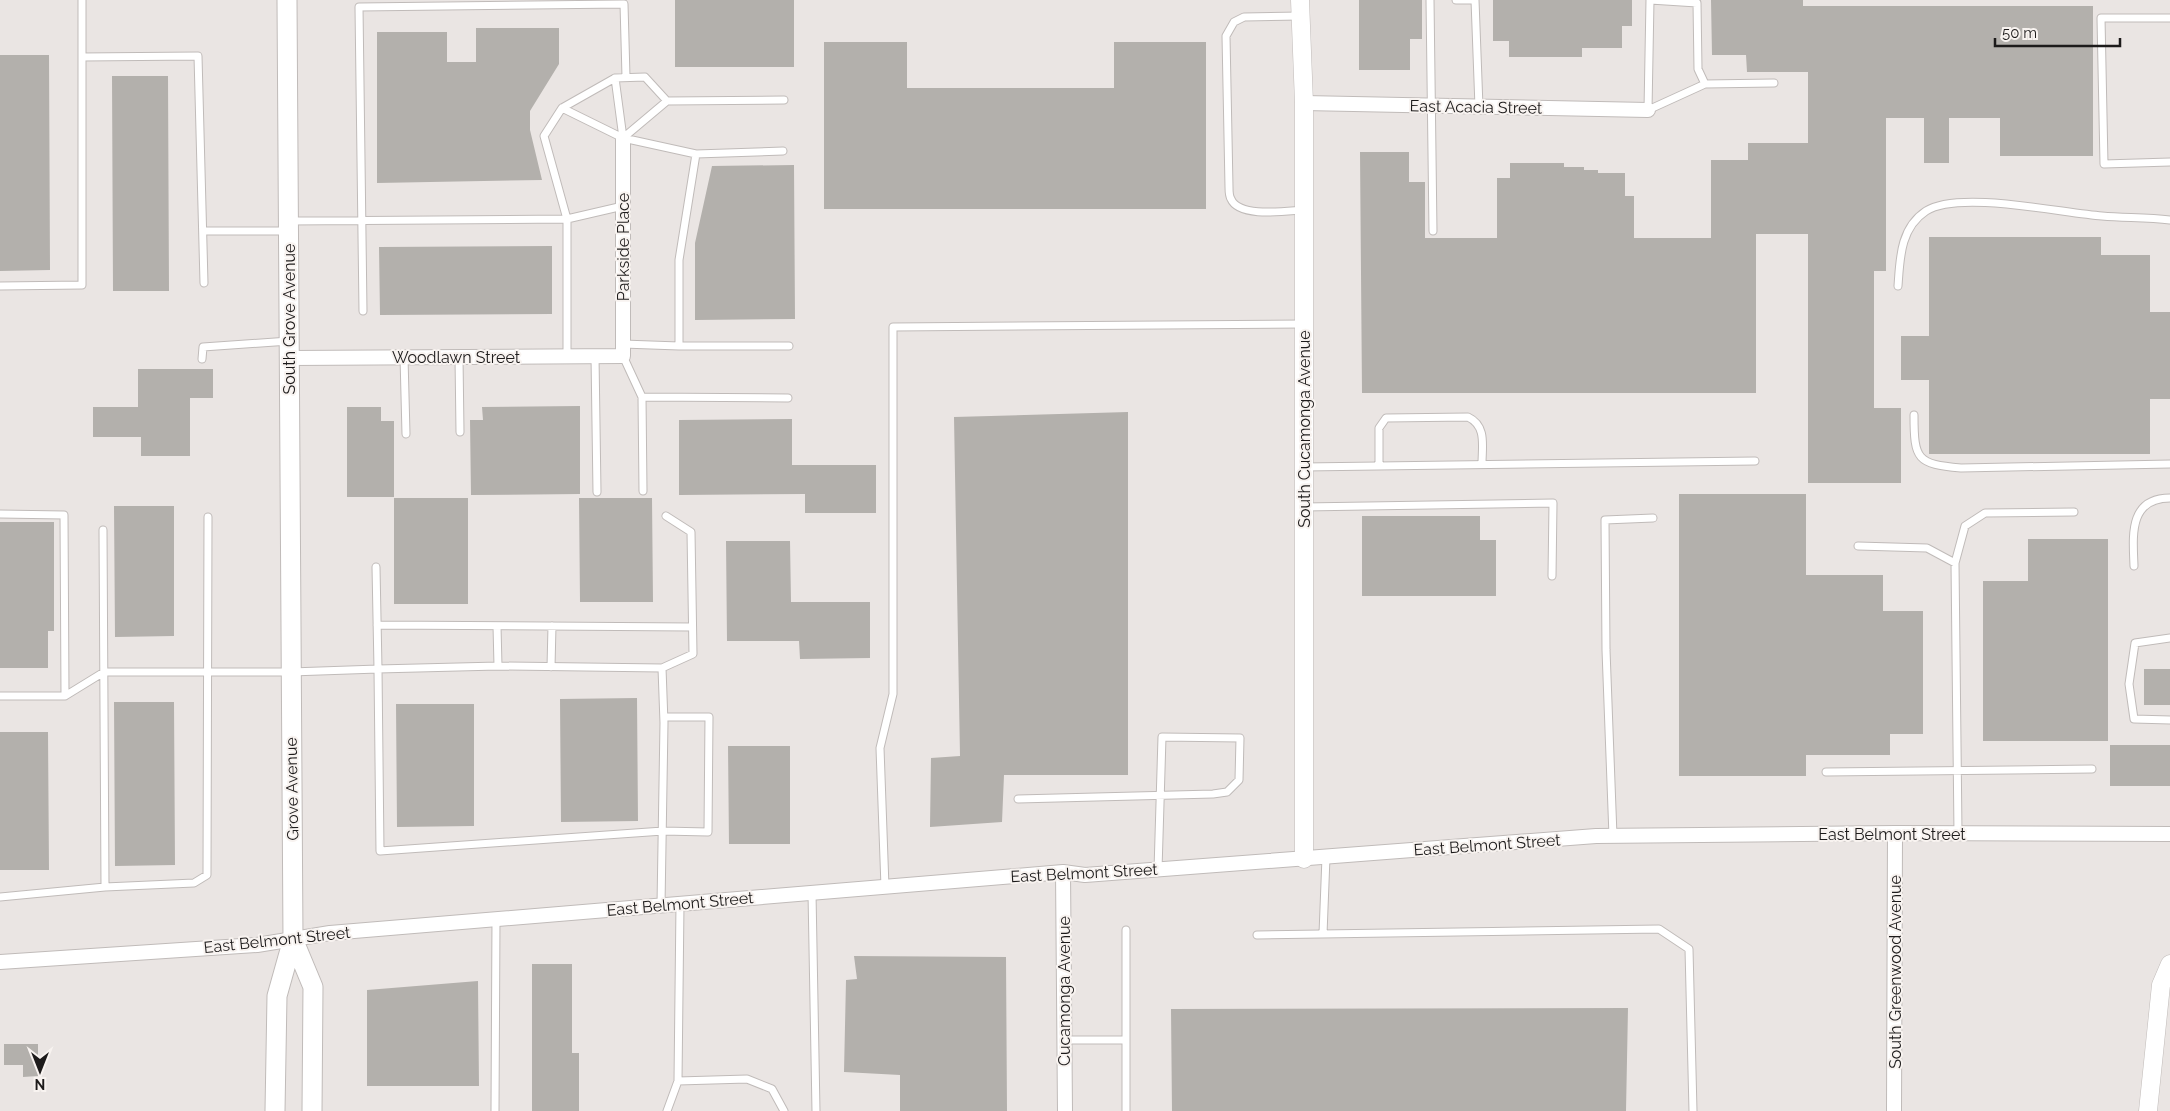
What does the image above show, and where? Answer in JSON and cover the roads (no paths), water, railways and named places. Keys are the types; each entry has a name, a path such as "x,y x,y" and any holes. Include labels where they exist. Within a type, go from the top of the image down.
{"main road":[{"name":"South Grove Avenue","path":"287,0 291,639"},
{"name":"Grove Avenue","path":"275,1111 277,996 293,939 291,639"},
{"name":"Grove Avenue","path":"293,939 313,987 312,1111"}],"street":[{"name":"South Cucamonga Avenue","path":"1300,8 1304,103 1304,859"},
{"name":"East Acacia Street","path":"1304,103 1648,110"},
{"name":"Parkside Place","path":"623,138 623,350"},
{"name":"Woodlawn Street","path":"290,349 404,357 595,356 623,350"},
{"name":"East Belmont Street","path":"0,962 257,945 330,933 1063,872 1085,875 1613,836 1895,833 2170,834"},
{"name":"South Greenwood Avenue","path":"1894,1111 1895,833"},
{"name":"Cucamonga Avenue","path":"1063,872 1065,1111"},
{"path":"2148,1111 2160,985 2170,964"}],"lane":[{"path":"0,286 82,285 82,0"},
{"path":"1430,0 1433,231"},
{"path":"1456,0 1475,0 1479,107"},
{"path":"1705,84 1698,69 1697,3 1650,0 1648,110 1705,84 1774,83"},
{"path":"363,311 359,7 624,4 626,78"},
{"path":"1300,8 1244,16 1234,22 1226,36 1228,168 1231,200 1238,207 1248,212 1304,210"},
{"path":"2170,18 2100,18 2104,164 2170,162"},
{"path":"82,57 198,56 204,283"},
{"path":"567,356 567,220 544,136 562,108 615,78 645,77 666,101"},
{"path":"615,78 623,138"},
{"path":"623,138 666,101 784,100"},
{"path":"562,108 623,138 696,154 783,151"},
{"path":"679,346 679,260 696,154"},
{"path":"1898,286 1901,249 1907,233 1914,221 1926,211 1939,206 1960,203 2018,204 2101,216 2170,220"},
{"path":"203,231 362,221 567,220 623,206"},
{"path":"885,887 880,748 893,694 893,328 1304,324"},
{"path":"643,491 642,397 623,350 679,346 789,346"},
{"path":"202,359 203,347 290,349"},
{"path":"595,356 597,492"},
{"path":"404,357 406,434"},
{"path":"459,357 460,432"},
{"path":"642,397 788,398"},
{"path":"1914,416 1914,444 1918,453 1927,462 1936,466 1962,468 2170,464"},
{"path":"1379,466 1379,428 1386,418 1468,417 1476,421 1482,429 1482,464"},
{"path":"1304,467 1756,461"},
{"path":"2134,566 2135,520 2150,502 2170,498"},
{"path":"1304,507 1553,503 1552,576"},
{"path":"1958,833 1956,563 1965,526 1985,514 2074,512"},
{"path":"0,514 64,515 65,696"},
{"path":"0,896 105,887 194,883 208,874 208,516"},
{"path":"0,696 65,696 104,672 291,672 498,666 662,668 693,654 691,532 666,516"},
{"path":"1613,836 1606,650 1605,520 1653,518"},
{"path":"103,530 105,887"},
{"path":"1858,546 1927,548 1956,563"},
{"path":"376,567 380,852 663,831 708,832 709,717 664,717"},
{"path":"377,625 692,627"},
{"path":"497,626 498,666"},
{"path":"551,667 552,626"},
{"path":"2170,638 2135,644 2129,684 2134,719 2170,720"},
{"path":"661,906 664,717 662,668"},
{"path":"1018,799 1160,797 1227,792 1239,780 1240,738 1162,737 1160,797 1158,870"},
{"path":"1826,772 2092,769"},
{"path":"1323,934 1326,857"},
{"path":"812,893 816,1111"},
{"path":"667,1111 678,1081 680,904"},
{"path":"495,1111 496,919"},
{"path":"1256,935 1659,929 1689,949 1693,1111"},
{"path":"1126,930 1126,1111"},
{"path":"1064,1040 1126,1040"},
{"path":"678,1081 747,1079 772,1089 784,1111"}]}
